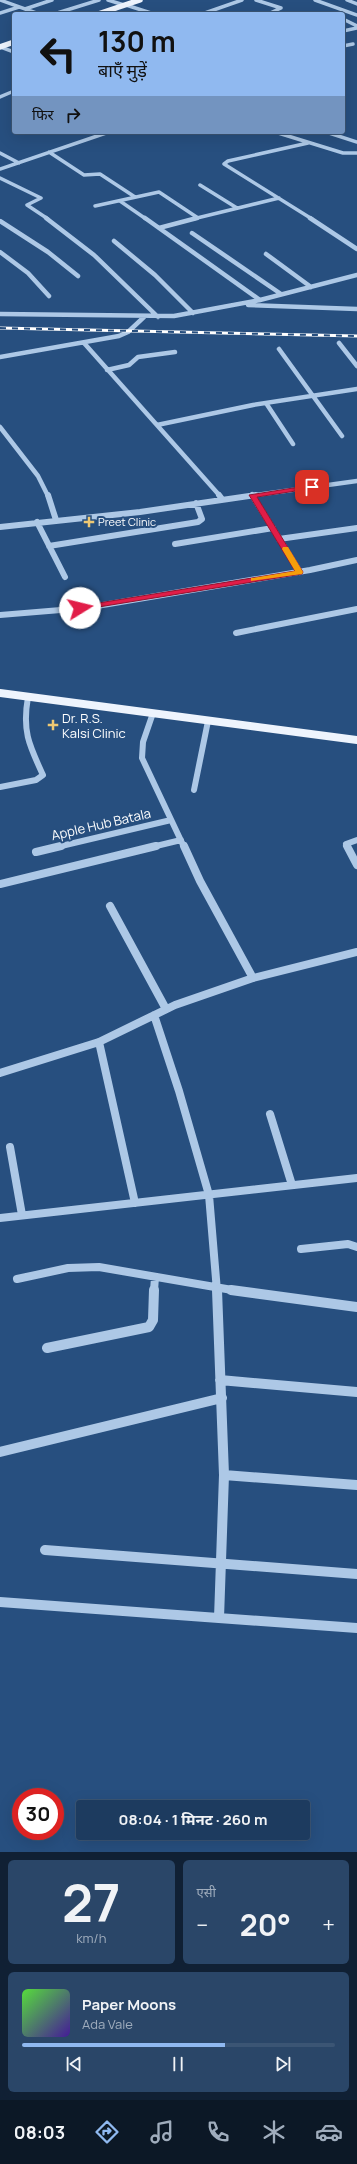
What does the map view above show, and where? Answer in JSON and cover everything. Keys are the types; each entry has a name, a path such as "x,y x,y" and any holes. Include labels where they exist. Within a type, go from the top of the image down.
{"main road":[{"path":"104,12 140,0"},
{"path":"0,47 12,43"},
{"path":"0,693 357,740"}],"street":[{"path":"2,1 9,0"},
{"path":"25,9 52,0"},
{"path":"60,12 98,0"},
{"path":"108,0 148,12"},
{"path":"208,12 242,0"},
{"path":"256,0 281,8 272,12"},
{"path":"314,0 350,12 357,16"},
{"path":"346,0 357,4"},
{"path":"2,1 33,12"},
{"path":"0,13 20,7"},
{"path":"345,13 357,9"},
{"path":"109,10 114,12"},
{"path":"345,20 357,27"},
{"path":"345,30 357,27"},
{"path":"345,46 355,44 357,46"},
{"path":"0,47 12,51"},
{"path":"0,97 12,93"},
{"path":"0,169 103,134"},
{"path":"283,134 308,143 347,154 357,153"},
{"path":"332,134 357,142"},
{"path":"308,143 231,161 224,164 357,249"},
{"path":"49,152 84,175 98,174 135,197"},
{"path":"0,153 19,163"},
{"path":"0,178 41,198 27,205 67,232 94,255 158,317"},
{"path":"200,185 237,208"},
{"path":"95,206 159,192 198,218"},
{"path":"159,228 279,198"},
{"path":"120,201 260,300"},
{"path":"0,221 48,252 78,276"},
{"path":"192,232 281,294"},
{"path":"114,241 155,275 193,313"},
{"path":"0,252 28,273 49,296"},
{"path":"266,254 311,287"},
{"path":"0,314 70,314 144,318 158,317 193,313 242,304 357,274"},
{"path":"242,304 357,309"},
{"path":"0,357 84,343 124,334 144,318"},
{"path":"84,343 222,499"},
{"path":"339,343 357,366"},
{"path":"279,349 311,396 342,436"},
{"path":"107,370 129,365 138,357 175,352"},
{"path":"157,426 266,403 357,389"},
{"path":"266,403 293,444"},
{"path":"0,427 38,476 47,493 56,520"},
{"path":"0,527 140,512 222,499 357,481"},
{"path":"252,495 300,572"},
{"path":"49,546 198,522 202,519 196,503"},
{"path":"37,522 65,577"},
{"path":"175,544 272,528"},
{"path":"279,539 357,528"},
{"path":"0,614 86,608 300,572 357,560"},
{"path":"236,632 357,609"},
{"path":"0,788 36,780 43,775 27,736 25,715 28,697"},
{"path":"153,713 143,742 142,758 200,881 253,978"},
{"path":"194,790 208,721"},
{"name":"Apple Hub Batala","path":"36,852 171,820"},
{"path":"0,884 180,840"},
{"path":"357,840 346,844 357,865"},
{"path":"110,906 166,1010"},
{"path":"0,1073 100,1042 166,1010 253,978 357,952"},
{"path":"154,1016 179,1091 209,1195 217,1288 224,1475 219,1618"},
{"path":"100,1042 135,1203"},
{"path":"270,1114 292,1186"},
{"path":"10,1147 22,1215"},
{"path":"0,1218 357,1178"},
{"path":"301,1249 348,1244 357,1247"},
{"path":"17,1279 60,1268 80,1266 217,1288 357,1307"},
{"path":"47,1348 149,1327 153,1320 156,1277"},
{"path":"220,1380 357,1392"},
{"path":"0,1452 222,1398"},
{"path":"224,1475 357,1485"},
{"path":"45,1550 222,1565 357,1574"},
{"path":"0,1602 357,1628"}],"railway":[{"path":"0,328 357,336"}],"slow traffic":[{"path":"253,580 300,572 285,549"}],"place":[{"name":"Preet Clinic","path":"89,522"},
{"name":"Dr. R.S. Kalsi Clinic","path":"53,725"}],"route":[{"path":"80,608 300,572 252,495 312,487"}]}
